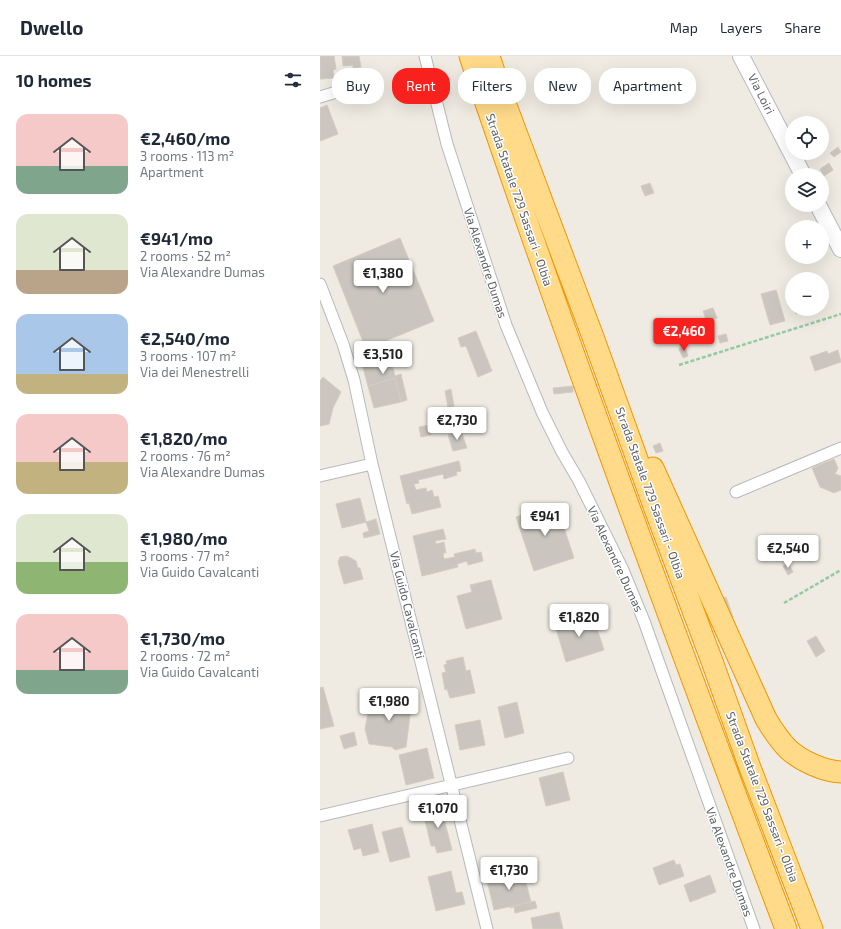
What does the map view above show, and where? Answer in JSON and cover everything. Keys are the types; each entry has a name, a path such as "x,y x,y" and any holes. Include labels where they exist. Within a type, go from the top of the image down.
{"highway":[{"name":"Strada Statale 729 Sassari - Olbia","path":"470,56 532,239 611,459 786,929"},
{"name":"Strada Statale 729 Sassari - Olbia","path":"489,56 499,87 593,337 655,509 714,664 749,765 812,929"},
{"path":"593,337 766,719 788,749 802,759 821,768 841,772"}],"street":[{"name":"Via Alexandre Dumas","path":"425,56 447,144 506,325 542,412 562,452 579,481 629,585 670,694 754,929"},
{"name":"Via Loiri","path":"742,56 799,168"},
{"path":"320,97 332,93"},
{"path":"822,212 841,249"},
{"name":"Via Guido Cavalcanti","path":"320,284 343,344 354,380 372,464 488,929"},
{"path":"736,492 841,448"},
{"path":"320,476 372,464"},
{"path":"320,816 568,758"}],"path":[{"path":"678,365 841,314"},
{"path":"784,602 841,570"}],"building":[{"path":"320,56 334,56 336,68 332,68 332,78 320,79"},
{"path":"342,56 359,56 361,67 353,68 353,65 343,66"},
{"path":"327,105 338,134 320,141 320,108"},
{"path":"838,147 841,152 834,157 830,153"},
{"path":"829,163 833,170 829,173 829,168 822,168"},
{"path":"650,183 654,193 645,196 641,186"},
{"path":"400,238 434,321 366,349 333,266"},
{"path":"776,290 785,321 770,325 761,294"},
{"path":"713,308 717,318 707,322 703,311"},
{"path":"476,331 492,371 478,377 466,346 461,347 458,338"},
{"path":"726,334 728,341 720,343 718,336"},
{"path":"685,347 688,356 683,358 679,349"},
{"path":"838,350 841,362 815,371 810,357 827,351 828,354"},
{"path":"390,357 395,376 401,374 407,400 401,402 395,378 368,386 362,364"},
{"path":"323,377 341,392 333,408 329,424 320,426 320,381"},
{"path":"395,378 401,402 374,408 368,386"},
{"path":"573,386 573,392 554,394 553,388"},
{"path":"451,389 454,406 448,407 445,391"},
{"path":"430,425 431,435 421,437 419,427"},
{"path":"461,431 467,448 453,451 448,435"},
{"path":"660,443 663,451 656,453 653,446"},
{"path":"834,459 838,468 835,474 841,476 841,490 834,493 820,487 812,468"},
{"path":"459,461 461,471 456,472 457,475 444,479 443,474 418,480 419,483 414,484 416,490 426,488 427,492 432,490 434,497 438,496 441,507 412,514 409,503 407,504 400,476"},
{"path":"360,498 366,522 342,528 336,504"},
{"path":"556,503 574,558 534,571 516,517"},
{"path":"376,519 380,534 364,538 363,533 369,531 366,522"},
{"path":"443,529 446,539 435,541 436,544 444,542 446,553 443,553 444,559 455,557 454,554 475,549 476,553 481,552 483,561 468,565 467,561 457,564 458,567 422,576 413,536"},
{"path":"347,556 356,561 363,579 344,584 338,562 340,557"},
{"path":"788,563 793,572 788,575 783,566"},
{"path":"491,580 502,619 466,629 457,596 472,592 470,585"},
{"path":"726,597 733,617 724,621 716,601"},
{"path":"592,613 604,650 566,662 555,625"},
{"path":"816,636 825,651 816,657 807,641"},
{"path":"463,657 466,671 470,670 475,693 450,698 447,689 445,690 442,673 446,672 444,665 447,664 446,661"},
{"path":"323,687 334,726 320,729 320,688"},
{"path":"382,694 412,700 406,747 395,750 392,747 369,744 365,729 369,708"},
{"path":"517,702 524,733 505,738 498,707"},
{"path":"480,720 485,745 460,750 455,725"},
{"path":"354,732 357,745 344,749 340,736"},
{"path":"427,748 434,778 406,785 399,755"},
{"path":"563,772 570,800 546,806 539,778"},
{"path":"440,803 452,850 437,853 435,846 431,846 424,816 431,815 429,806"},
{"path":"372,824 379,852 363,856 361,848 354,850 348,830"},
{"path":"402,827 410,857 390,862 382,832"},
{"path":"674,860 676,865 680,864 684,876 659,885 653,868"},
{"path":"451,871 456,893 462,892 465,904 436,911 428,877"},
{"path":"523,871 531,902 494,910 487,880"},
{"path":"710,875 716,892 690,902 684,885"},
{"path":"535,901 537,908 515,913 514,907 510,908 510,907"},
{"path":"559,912 563,929 533,929 531,918"}]}
